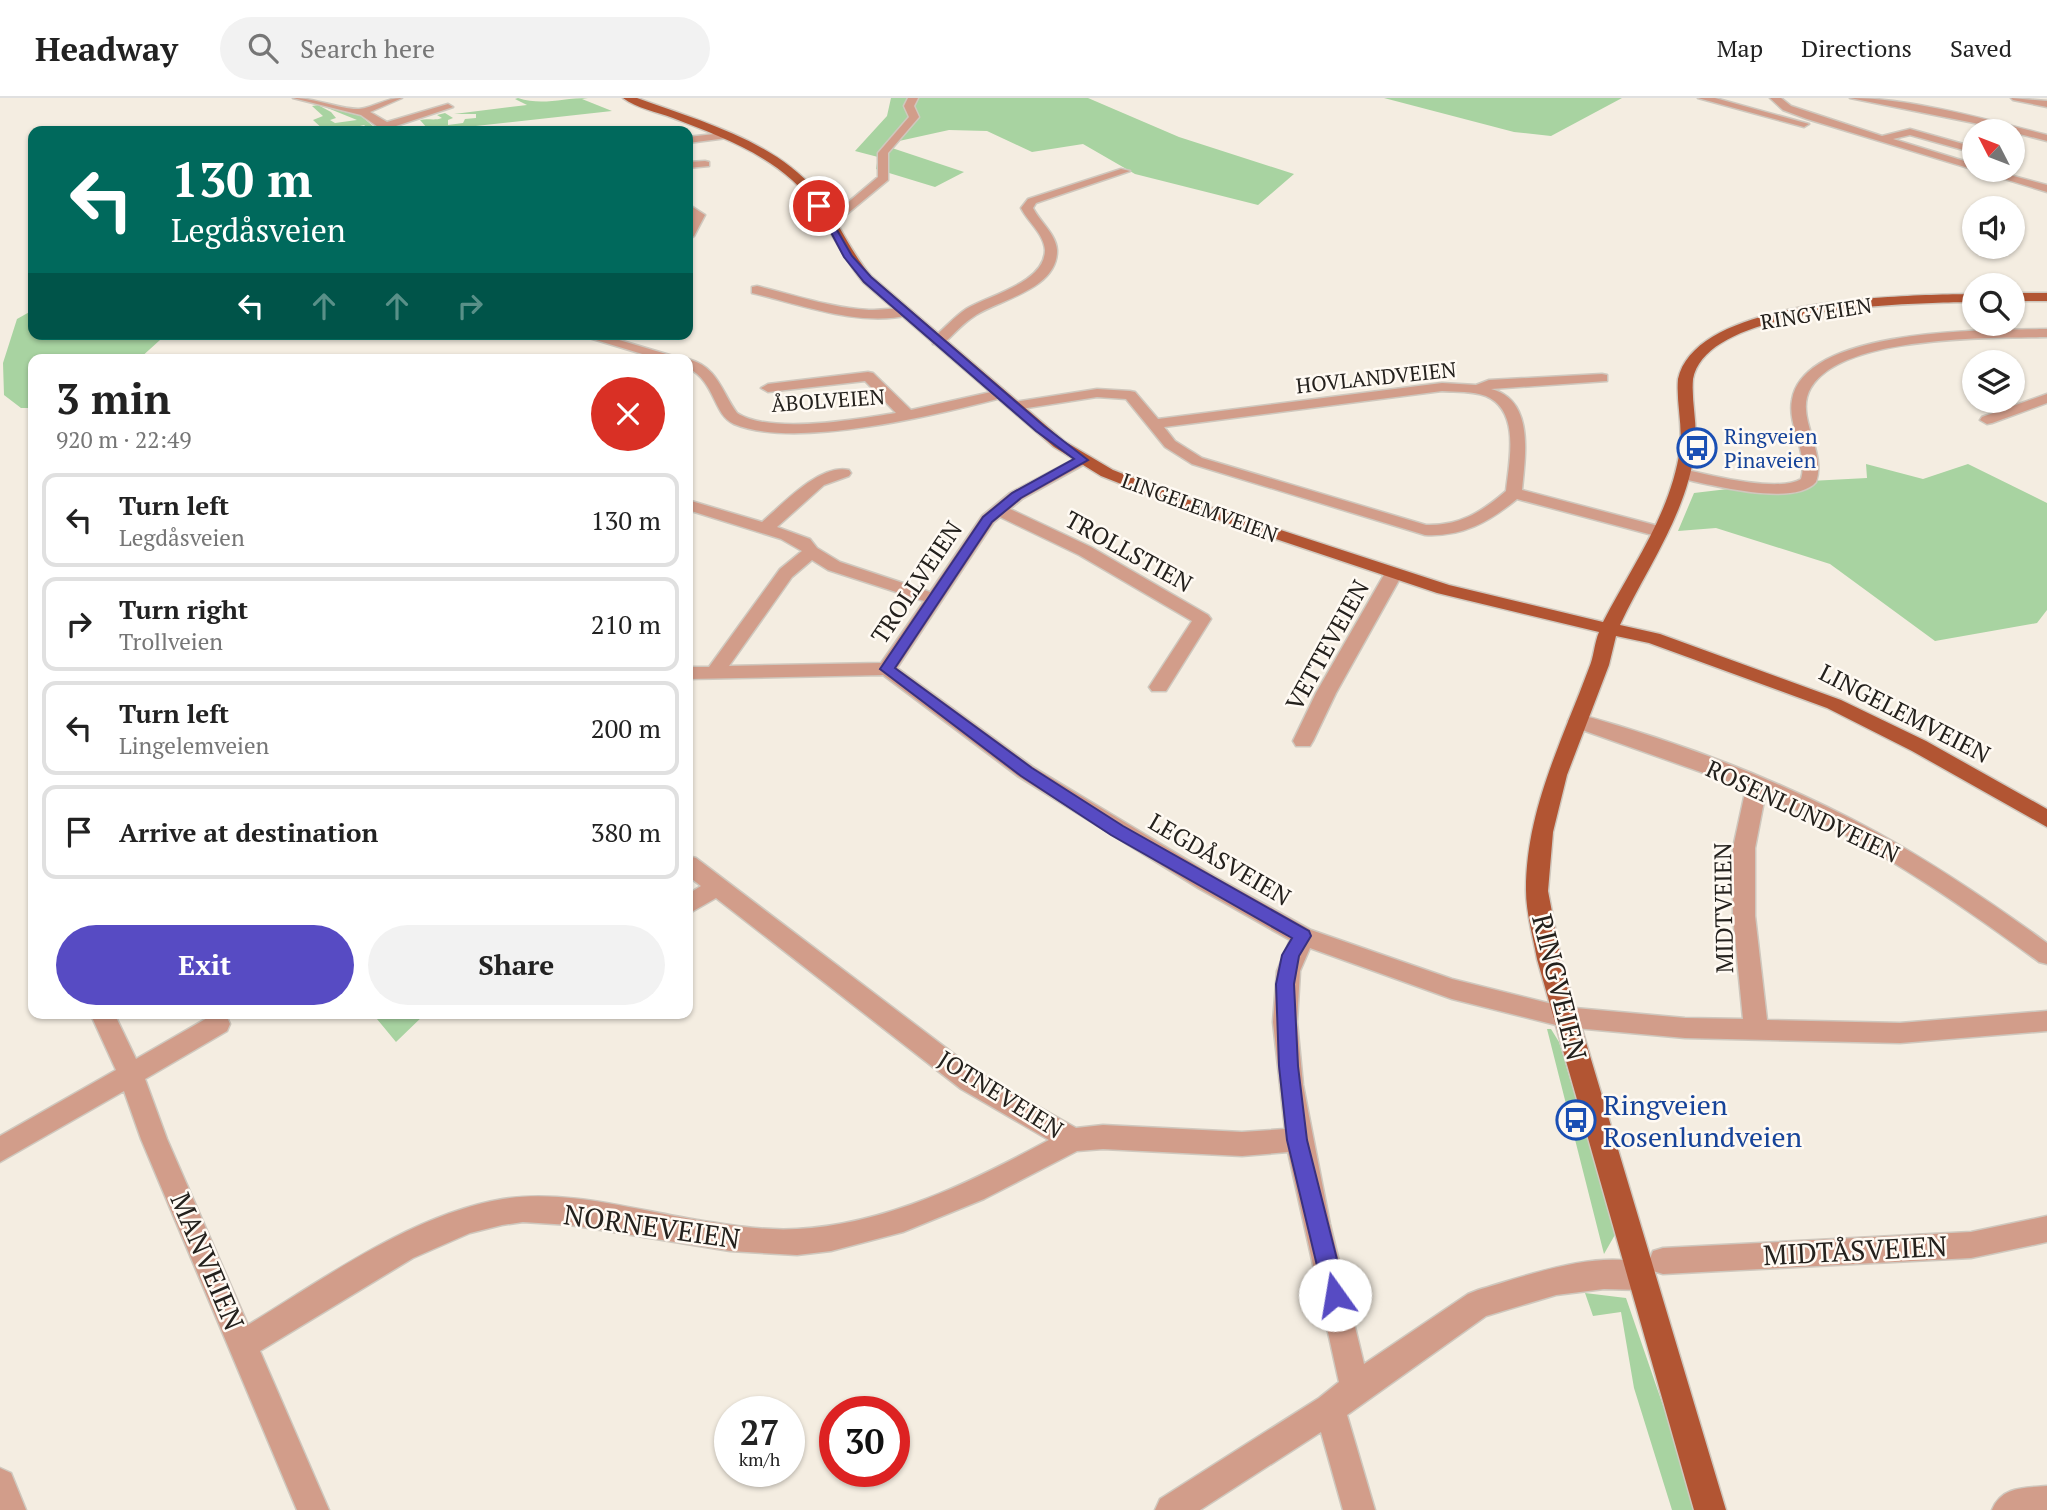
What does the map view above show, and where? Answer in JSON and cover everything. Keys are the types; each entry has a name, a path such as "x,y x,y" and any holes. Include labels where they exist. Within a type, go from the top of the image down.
{"main road":[{"name":"LINGELEMVEIEN","path":"628,98 723,136 769,159 799,180 827,218 859,271 1000,394 1082,460 1133,484 1183,503 1394,573 1485,601 1614,632 1734,666 1808,693 1877,725 2047,818"},
{"path":"2025,297 2047,297"},
{"name":"RINGVEIEN","path":"1710,1510 1652,1269 1564,1017 1542,924 1537,894 1545,811 1600,665 1613,651 1614,632 1629,615 1636,581 1660,532 1683,474 1688,445 1687,374 1698,354 1715,340 1746,324 1799,312 1888,302 1962,299"}],"street":[{"path":"298,98 361,112 384,126"},
{"path":"361,112 386,100 397,98"},
{"path":"827,218 843,212 884,178 883,153 914,117 909,106 913,98"},
{"path":"1703,98 1790,122 1831,124"},
{"path":"1775,98 1787,107 1831,124 1962,164"},
{"path":"1855,98 1990,123 2047,138"},
{"path":"2016,98 2047,104"},
{"path":"393,126 448,107"},
{"path":"1881,139 1910,132 1962,147"},
{"path":"693,139 723,136"},
{"path":"693,165 705,164"},
{"path":"938,341 970,313 1032,282 1048,266 1051,260 1049,240 1027,208 1032,201 1125,171"},
{"path":"2022,182 2047,189"},
{"path":"693,211 699,215 693,228"},
{"path":"757,290 849,311 885,314 905,312"},
{"path":"1683,474 1767,487 1797,488 1806,485 1810,481 1811,470 1798,403 1800,391 1806,378 1820,366 1846,353 1909,341 2040,334 2047,344"},
{"path":"613,340 659,354"},
{"name":"ÅBOLVEIEN","path":"693,366 706,372 715,382 731,416 748,424 800,427 907,415 1000,394"},
{"path":"768,388 868,376 907,415"},
{"path":"1477,390 1489,384 1602,378"},
{"name":"HOVLANDVEIEN","path":"1154,424 1441,387 1477,390 1503,400 1515,413 1517,448 1514,494"},
{"path":"1014,405 1097,393 1122,393 1136,400 1170,444 1206,465 1425,530 1456,530 1472,524 1514,494 1660,532"},
{"path":"1987,420 2047,398"},
{"name":"TROLLVEIEN","path":"693,673 887,669 988,519 1016,496 1082,460"},
{"path":"764,528 818,482 843,473"},
{"path":"693,509 764,528 804,543 811,552 834,566 935,599"},
{"name":"TROLLSTIEN","path":"998,510 1085,551 1202,619 1159,687"},
{"path":"716,671 786,573 811,552"},
{"name":"VETTEVEIEN","path":"1303,741 1326,693 1394,573"},
{"name":"LEGDÅSVEIEN","path":"887,669 1026,772 1117,830 1303,936 1452,989 1564,1017"},
{"name":"ROSENLUNDVEIEN","path":"1578,720 1675,752 1840,823 1904,858 1988,911 2047,955"},
{"name":"MIDTVEIEN","path":"1756,1030 1744,916 1744,848 1757,785"},
{"name":"JOTNEVEIEN","path":"693,868 970,1081 1073,1140 1103,1137 1242,1144 1297,1140"},
{"path":"693,902 716,887"},
{"path":"1303,936 1291,955 1284,997 1297,1140 1355,1388"},
{"path":"1564,1017 1685,1028 1900,1033 2047,1021"},
{"name":"MANVEIEN","path":"105,1019 313,1510"},
{"path":"0,1150 218,1024"},
{"name":"NORNEVEIEN","path":"244,1344 400,1252 466,1221 505,1212 548,1211 752,1241 798,1242 849,1235 904,1219 985,1185 1073,1140"},
{"name":"MIDTÅSVEIEN","path":"1171,1510 1330,1409 1355,1388 1478,1304 1556,1281 1652,1269 1971,1245 2047,1229"},
{"path":"1330,1409 1359,1510"},
{"path":"0,1484 10,1510"},
{"path":"2008,1510 2014,1505 2047,1502"}],"green space":[{"path":"588,98 582,99 612,111 476,126 425,126 420,120 439,119 442,118 437,115 445,113 453,118 448,120 448,125 463,123 465,119 476,118 476,114 454,114 527,105 515,99 544,102"},
{"path":"891,98 1088,98 1179,137 1294,174 1258,205 1135,174 1083,144 1032,152 987,131 949,130 899,141 889,147 964,172 935,187 876,169 878,157 855,151 887,116"},
{"path":"1384,98 1622,98 1551,136 1514,132"},
{"path":"318,105 331,112 336,118 330,120 335,123 357,120 325,107 361,116 373,126 320,126 313,120 323,116 312,106"},
{"path":"28,313 28,340 160,340 145,354 28,354 28,408 21,408 4,395 3,363 17,319"},
{"path":"1866,464 1923,479 1968,464 2047,503 2047,610 2037,623 1935,641 1830,564 1716,528 1678,531 1694,493 1867,478"},
{"path":"377,1019 420,1019 396,1042"},
{"path":"1547,1029 1551,1029 1559,1042 1616,1233 1604,1254"},
{"path":"1585,1293 1626,1298 1699,1510 1672,1510 1634,1388 1621,1312 1593,1316"}],"place":[{"name":"Ringveien Pinaveien","path":"1697,448"},
{"name":"Ringveien Rosenlundveien","path":"1576,1120"}],"route":[{"path":"819,206 848,257 867,279 1040,429 1082,460 1016,496 988,519 887,669 1026,772 1117,830 1303,936 1291,955 1285,984 1289,1066 1297,1140 1335,1295"}]}
